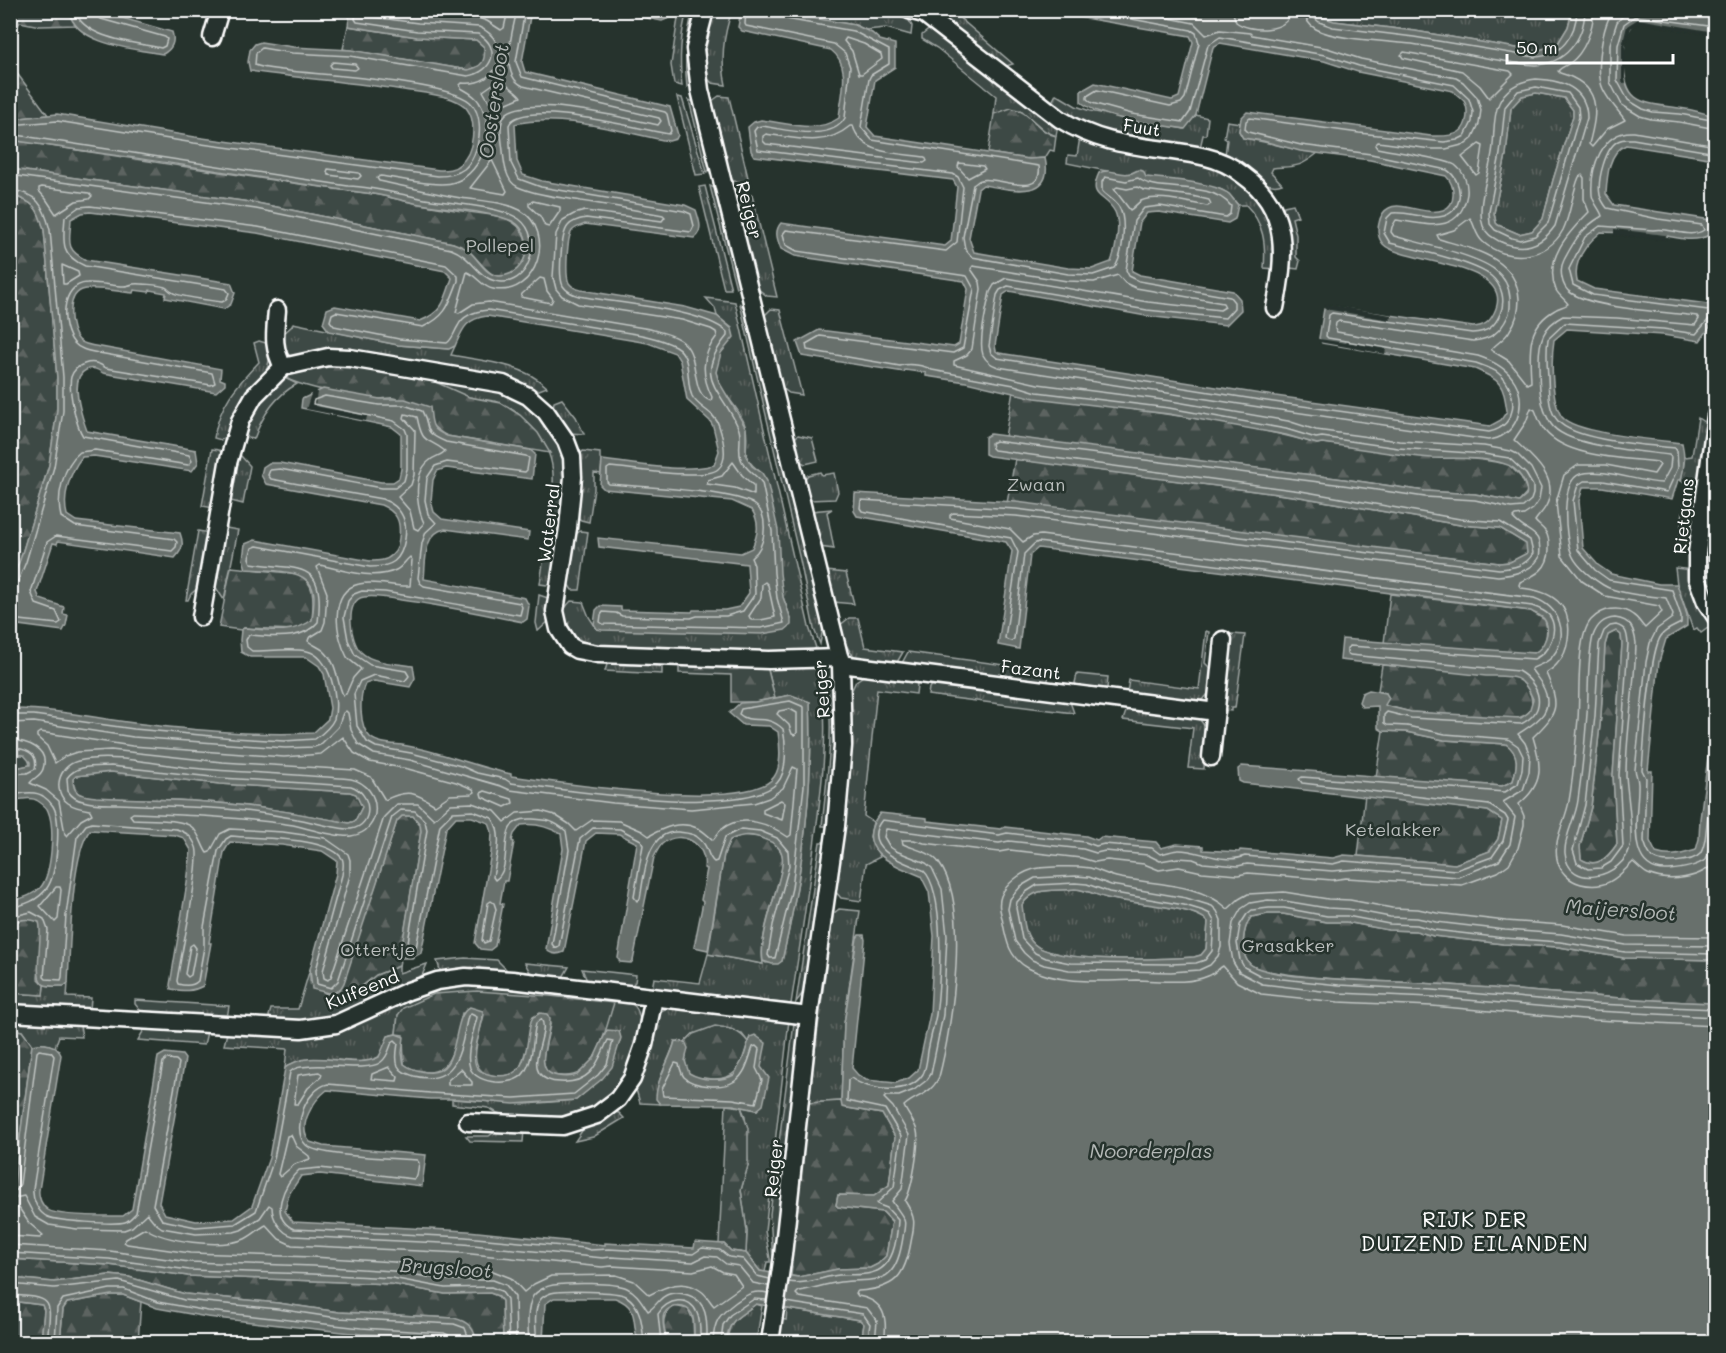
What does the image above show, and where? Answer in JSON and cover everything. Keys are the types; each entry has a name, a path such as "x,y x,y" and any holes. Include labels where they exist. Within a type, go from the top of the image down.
{"street":[{"path":"212,37 220,10"},
{"name":"Reiger","path":"705,10 695,49 700,90 840,661 843,746 836,826 809,1016 783,1255 771,1342"},
{"name":"Fuut","path":"920,12 1060,119 1078,130 1108,141 1209,157 1233,168 1253,182 1267,196 1276,215 1283,246 1282,268 1275,308"},
{"path":"201,617 228,463 240,421 254,396 283,367 275,352 277,310"},
{"name":"Waterral","path":"283,367 328,357 350,358 503,384 528,396 546,412 566,441 572,458 573,477 568,528 555,611 559,629 570,646 577,650 598,654 840,661"},
{"name":"Rietgans","path":"1716,416 1696,554 1697,578 1706,602 1716,617"},
{"path":"1211,757 1223,640"},
{"name":"Fazant","path":"840,661 1216,712"},
{"name":"Kuifeend","path":"10,1013 301,1029 336,1024 437,981 466,977 512,980 809,1016"},
{"path":"468,1122 563,1125 597,1115 618,1099 632,1079 644,1045 654,998"}],"green space":[{"path":"11,11 69,11 76,25 40,26 20,22 11,35"},
{"path":"679,11 687,11 681,48 682,86 674,84 671,65"},
{"path":"693,11 698,11 691,84 687,87 686,48"},
{"path":"714,11 732,11 723,48 726,85 712,83 706,77 705,52"},
{"path":"771,11 874,11 908,19 912,26 911,35 886,28 866,30 855,25"},
{"path":"941,11 955,11 954,13 1013,64 1003,67 945,21"},
{"path":"1316,11 1572,11 1568,27 1557,45 1535,51 1415,31 1334,21 1322,17"},
{"path":"348,26 417,37 476,40 484,47 485,57 482,65 468,70 343,49"},
{"path":"931,28 1058,125 1056,136 1045,131 1021,110 994,114 996,96 937,48 922,39 922,35"},
{"path":"10,59 16,72 48,115 11,119"},
{"path":"1536,93 1564,98 1573,110 1573,116 1543,219 1532,231 1519,234 1498,225 1494,213 1506,155 1511,108 1522,96"},
{"path":"1056,94 1090,111 1184,129 1196,115 1208,118 1206,135 1203,135 1200,148 1120,137 1079,124 1051,104"},
{"path":"719,96 729,97 749,182 734,181 730,178 712,101"},
{"path":"677,97 682,98 705,174 696,175"},
{"path":"689,100 696,103 712,168 707,172"},
{"path":"1011,108 1024,113 1049,134 1056,136 1054,151 1050,150 1045,158 1029,159 988,153 994,114"},
{"path":"1227,121 1240,123 1239,131 1243,138 1318,153 1297,165 1273,168 1271,172 1282,184 1267,184 1225,155 1227,140 1224,138"},
{"path":"1080,137 1204,162 1236,176 1263,204 1276,237 1275,269 1264,268 1265,251 1260,227 1246,205 1238,205 1229,194 1222,190 1194,183 1126,175 1067,163 1068,155 1077,156"},
{"name":"Pollepel","path":"10,140 372,194 434,207 492,215 510,221 521,230 526,242 526,254 521,265 513,273 503,276 492,274 471,253 453,243 257,203 11,169"},
{"path":"705,186 731,289 724,289 699,187"},
{"path":"710,186 717,189 740,285 736,288"},
{"path":"741,194 752,195 777,297 767,296 757,288 736,201"},
{"path":"11,195 34,206 44,230 57,378 57,410 49,465 11,582"},
{"path":"1293,204 1298,216 1292,218 1296,235 1296,257 1300,261 1298,269 1290,268 1289,236 1282,212 1284,206"},
{"path":"706,298 735,302 809,627 816,648 807,653 597,647 574,636 564,624 565,609 571,601 583,602 597,629 791,619 783,597 762,473 747,457 744,421 721,387 716,372 719,355 732,328 717,316 715,308"},
{"path":"740,304 746,309 823,628 820,644 814,629"},
{"path":"771,309 780,310 802,395 789,393 781,387 764,316"},
{"path":"293,323 398,345 448,349 455,346 451,355 489,361 514,368 537,379 547,387 534,392 291,356 285,352 282,335"},
{"path":"259,341 266,343 269,361 266,373 246,394 235,413 228,436 221,440 214,438 224,406 243,379 259,362 254,343"},
{"path":"321,365 348,366 431,380 469,397 501,403 520,415 538,433 550,453 447,436 400,400 345,395 285,378 296,371"},
{"path":"285,378 297,384 282,394 270,407 254,439 248,438 244,431 248,416 275,383"},
{"path":"431,380 483,388 499,393 529,407 542,418 556,438 565,462 566,478 562,519 557,523 549,521 553,495 551,459 540,437 531,426 521,416 501,403 469,397"},
{"name":"Zwaan","path":"1013,391 1048,399 1213,421 1317,444 1508,464 1521,477 1528,492 1519,502 1475,494 1425,491 1005,437"},
{"path":"562,399 576,417 584,434 569,433 553,408 554,402"},
{"path":"1698,418 1708,425 1693,534 1679,540 1687,483 1681,481 1685,457 1692,456"},
{"path":"798,435 812,438 818,461 805,464 800,461 794,439"},
{"path":"212,449 219,450 224,455 214,508 202,506"},
{"path":"583,451 600,453 602,460 601,474 594,473 589,522 577,517 581,491 578,457"},
{"path":"241,456 250,466 243,504 231,501 238,457"},
{"name":"Zwaan","path":"1015,459 1300,497 1460,525 1500,528 1527,544 1527,554 1510,562 1499,563 1007,503"},
{"path":"1715,465 1715,608 1703,576 1703,559"},
{"path":"820,472 822,475 834,473 838,492 835,499 809,500 804,480 808,475"},
{"path":"832,509 827,512 834,549 820,547 811,511"},
{"path":"226,528 238,530 224,600 215,586"},
{"path":"198,531 210,533 201,585 186,600"},
{"path":"580,531 588,532 580,590 572,590 568,584 574,536"},
{"path":"547,535 555,536 559,541 553,581 547,585 540,584"},
{"path":"231,567 299,574 305,578 313,594 312,621 295,630 244,628 241,630 219,627"},
{"path":"1675,568 1692,570 1707,618 1712,625 1701,633 1697,628 1693,630 1677,584"},
{"path":"826,571 846,573 854,604 833,602"},
{"path":"1390,594 1531,611 1545,620 1547,631 1545,642 1535,653 1529,654 1384,643"},
{"path":"539,595 551,599 550,620 538,631 536,623"},
{"path":"849,618 858,618 865,647 903,652 896,664 865,661 853,655 843,639 839,626"},
{"path":"1206,631 1209,632 1205,663 1214,672 1211,687 1204,698 1194,702 1127,693 1129,680 1199,689"},
{"path":"1616,631 1621,635 1622,644 1613,775 1617,844 1606,857 1593,863 1581,859 1580,846 1591,807 1601,716 1605,645 1608,635"},
{"path":"1232,634 1245,635 1235,708 1231,708 1231,711 1223,710"},
{"path":"908,652 1049,671 1048,680 1044,683 901,665"},
{"path":"608,661 662,663 662,674 605,671"},
{"path":"683,663 767,666 775,698 755,702 731,702 731,675 679,673 679,667"},
{"path":"1382,665 1517,677 1528,689 1532,702 1531,708 1521,717 1511,719 1411,712 1387,706 1385,705 1386,693 1378,691"},
{"path":"767,666 820,668 823,690 825,735 822,779 791,1004 652,989 654,978 700,983 708,954 762,964 763,961 766,963 782,961 805,833 810,768 810,702 791,695 775,698"},
{"path":"825,672 834,684 836,761 827,826 822,826 830,729"},
{"path":"1077,674 1108,677 1107,689 1078,687 1075,683"},
{"path":"865,675 914,680 917,685 916,694 877,689 864,816 873,822 870,837 880,857 866,864 861,901 841,898 835,891 852,751 851,692 856,681"},
{"path":"933,682 1069,699 1074,713 928,695"},
{"path":"1128,706 1198,717 1206,728 1204,769 1188,768 1193,728 1123,720"},
{"name":"Ketelakker","path":"1383,731 1406,732 1444,740 1506,744 1515,756 1513,781 1502,786 1376,777"},
{"path":"10,754 24,755 28,758 30,765 11,769"},
{"path":"111,772 220,784 350,792 356,794 362,807 355,821 349,823 232,804 96,798 79,794 73,785 73,779 76,776"},
{"name":"Ketelakker","path":"1365,795 1488,811 1502,820 1498,839 1490,851 1455,864 1358,856"},
{"name":"Ottertje","path":"402,816 413,816 420,824 421,831 399,966 376,975 346,999 332,994 341,988 397,821"},
{"path":"742,835 771,841 776,844 783,858 782,870 764,935 763,964 708,954 724,854 730,840"},
{"path":"820,842 825,842 807,988 796,1002"},
{"path":"1075,889 1117,900 1177,909 1201,917 1208,922 1206,949 1201,955 1194,957 1110,959 1064,955 1034,944 1026,930 1022,905 1033,894 1039,892"},
{"path":"839,909 860,911 844,1024 841,1101 808,1103 833,914"},
{"name":"Grasakker","path":"1283,914 1327,922 1346,922 1388,930 1416,931 1433,936 1503,944 1559,947 1624,958 1715,960 1715,1003 1308,977 1282,973 1250,964 1244,954 1244,934 1251,917"},
{"path":"30,918 39,922 42,930 38,979 44,985 43,995 11,993 10,925"},
{"path":"465,958 497,960 506,969 506,973 441,973 437,961"},
{"path":"525,963 569,967 562,979 532,976"},
{"path":"427,964 421,978 333,1016 313,1021 271,1021 269,1016 271,1009 298,1009 310,969 310,981 325,993 346,999 376,975 399,966 399,973"},
{"path":"582,969 636,975 635,982 630,987 588,983"},
{"path":"68,983 67,997 91,998 90,1010 11,1006 10,993 43,995 44,985 63,986"},
{"path":"466,985 630,1003 637,1010 640,1022 636,1047 627,1070 614,1090 605,1098 583,1111 563,1116 521,1117 499,1113 488,1108 452,1104 452,1099 526,1104 576,1100 602,1078 607,1031 603,1037 613,1003 398,1015 396,1034 391,1035 377,1058 369,1061 307,1059 285,1068 287,1049 224,1045 227,1033 287,1036 423,993"},
{"path":"477,991 614,1003 598,1050 592,1061 575,1075 556,1075 545,1070 543,1058 550,1025 529,1045 516,1072 503,1076 486,1074 476,1062 475,1053 484,1015 462,1013 456,1043 447,1062 441,1068 432,1072 421,1071 404,1064 403,1035 396,1034 398,1015 403,1008 434,994"},
{"path":"135,1000 229,1006 227,1018 143,1014 135,1004"},
{"path":"671,1006 789,1020 765,1231 770,1262 767,1262 765,1272 760,1271 746,1253 747,1231 741,1190 748,1166 745,1116 741,1107 757,1110 761,1067 750,1037 748,1042 742,1034 693,1034 685,1042 675,1041 657,1091 660,1104 640,1103 635,1086 647,1059 659,1012"},
{"path":"10,1021 80,1025 82,1037 59,1036 55,1047 45,1044 32,1045 22,1031 11,1029"},
{"path":"794,1023 799,1028 801,1036 773,1262 770,1214"},
{"path":"715,1026 734,1030 748,1042 739,1067 730,1076 715,1079 699,1078 688,1072 686,1067 685,1042 693,1034"},
{"path":"145,1028 207,1032 204,1045 138,1040"},
{"path":"11,1029 22,1031 32,1045 14,1183 11,1191"},
{"path":"841,1101 843,1107 882,1114 895,1137 889,1185 874,1196 838,1195 836,1205 883,1212 892,1222 886,1256 870,1268 838,1269 799,1277 791,1276 792,1266 789,1265 808,1103"},
{"path":"726,1105 741,1107 748,1128 748,1166 741,1190 747,1231 746,1253 731,1251 724,1244 719,1244"},
{"path":"611,1111 619,1113 624,1118 593,1137 575,1141 586,1125"},
{"path":"499,1129 524,1130 523,1142 470,1141 466,1136 489,1136"},
{"path":"10,1259 109,1265 188,1276 391,1284 445,1294 490,1293 498,1296 502,1301 503,1342 477,1342 475,1336 454,1318 339,1312 278,1303 185,1294 129,1277 109,1275 54,1282 11,1278"},
{"path":"123,1295 141,1302 138,1342 60,1342 63,1309 67,1303"},
{"path":"11,1301 42,1305 44,1310 41,1342 11,1342"},
{"path":"756,1304 762,1306 756,1342 727,1342 732,1323"},
{"path":"674,1306 688,1309 693,1320 694,1342 667,1342 664,1318"},
{"path":"787,1309 860,1320 864,1324 861,1342 778,1342 781,1319 786,1320"}],"water":[{"path":"1241,10 1258,15 1293,10 1316,11 1322,17 1334,21 1415,31 1535,51 1557,45 1568,27 1572,11 1715,11 1715,33 1638,21 1630,28 1626,37 1624,73 1631,92 1644,102 1715,116 1715,159 1626,145 1615,153 1612,159 1606,194 1614,205 1711,220 1709,235 1690,239 1652,234 1601,232 1582,253 1576,274 1577,281 1594,289 1715,305 1715,320 1700,341 1663,335 1567,329 1554,340 1552,368 1558,410 1562,417 1570,423 1600,432 1682,443 1683,471 1672,499 1602,487 1583,487 1579,501 1583,548 1598,565 1611,574 1659,584 1677,584 1687,615 1687,626 1666,639 1659,662 1648,771 1652,771 1650,841 1656,853 1672,855 1696,850 1715,702 1715,960 1624,958 1559,947 1503,944 1433,936 1416,931 1388,930 1283,914 1251,917 1244,934 1243,948 1250,964 1262,970 1282,974 1715,1003 1715,1342 861,1342 864,1324 860,1320 756,1304 732,1323 726,1342 694,1342 692,1314 686,1308 678,1306 670,1308 663,1317 667,1342 639,1342 632,1312 623,1302 615,1298 554,1298 545,1304 543,1342 503,1342 502,1301 498,1296 490,1293 445,1294 391,1284 188,1276 109,1265 11,1259 10,1191 14,1183 32,1045 49,1045 56,1048 61,1055 39,1190 42,1204 48,1210 84,1216 123,1216 132,1209 158,1057 165,1053 182,1055 185,1059 159,1203 165,1214 196,1221 234,1219 252,1206 269,1158 285,1068 307,1059 368,1061 379,1057 388,1036 396,1034 404,1037 402,1053 404,1064 417,1070 435,1072 444,1067 450,1058 459,1023 463,1013 470,1007 483,1011 475,1061 477,1068 483,1072 504,1076 519,1068 524,1060 531,1021 540,1013 547,1014 550,1019 544,1061 545,1068 550,1073 563,1077 577,1075 594,1058 607,1030 619,1031 621,1038 612,1067 602,1079 576,1100 514,1104 327,1090 308,1114 305,1129 310,1142 323,1146 426,1155 422,1186 320,1174 301,1176 289,1194 285,1211 293,1222 468,1231 605,1245 605,1243 694,1248 695,1242 724,1244 731,1251 746,1253 760,1271 798,1277 838,1269 870,1268 886,1256 892,1221 883,1212 836,1205 838,1195 874,1196 889,1185 895,1137 882,1114 842,1107 844,1024 857,938 859,935 864,935 865,940 852,1068 866,1080 896,1083 909,1078 918,1070 930,1014 934,936 929,892 921,876 889,861 873,846 870,837 872,826 880,813 927,818 927,821 1086,836 1097,840 1101,837 1156,842 1161,848 1177,844 1203,846 1203,850 1239,852 1240,850 1333,858 1344,855 1455,864 1490,851 1498,839 1502,820 1488,811 1243,783 1239,781 1238,769 1242,766 1502,786 1513,781 1515,756 1506,744 1444,740 1406,732 1383,731 1378,728 1378,706 1362,707 1359,702 1362,693 1369,690 1386,693 1389,698 1385,705 1411,712 1521,718 1529,712 1533,699 1525,684 1509,676 1486,676 1340,660 1342,639 1534,653 1544,643 1547,628 1544,619 1531,611 1038,548 1030,555 1019,649 998,645 1012,551 1006,542 857,516 854,511 855,493 1016,502 1499,563 1510,562 1527,553 1526,544 1500,528 1460,525 1300,497 989,456 985,454 985,437 990,434 1425,491 1475,494 1519,502 1526,496 1526,487 1521,477 1514,469 1496,461 1418,457 1317,444 1286,435 1169,414 1035,398 966,382 926,376 926,373 905,370 904,372 802,356 797,342 819,330 954,347 959,344 968,289 964,281 795,256 781,249 777,235 777,229 781,223 945,246 951,241 957,187 953,180 754,156 751,151 748,127 754,122 761,120 811,126 830,123 839,118 844,81 841,64 831,50 742,31 738,27 741,11 771,11 855,25 872,33 880,40 895,44 895,67 875,80 867,127 875,136 1029,159 1045,158 1046,172 1043,181 1036,187 1016,190 983,185 978,189 969,238 974,252 1068,268 1092,269 1111,262 1117,237 1117,217 1111,206 1099,196 1095,188 1099,173 1104,171 1127,174 1138,170 1143,171 1146,177 1213,187 1229,194 1238,205 1235,219 1228,223 1159,212 1147,213 1140,222 1132,271 1140,275 1233,291 1240,299 1241,310 1226,325 1146,316 1009,291 1003,295 995,346 999,353 1261,394 1490,426 1501,420 1507,411 1502,389 1495,380 1475,369 1322,343 1319,338 1324,309 1328,306 1473,327 1488,322 1494,313 1497,296 1490,284 1475,274 1455,267 1394,251 1383,244 1379,237 1380,219 1389,208 1400,206 1436,211 1448,207 1451,204 1453,189 1446,176 1370,160 1300,151 1243,138 1239,131 1241,118 1247,112 1431,136 1456,134 1464,126 1467,108 1464,101 1453,91 1358,72 1324,61 1220,43 1213,47 1196,115 1185,129 1130,120 1091,108 1081,102 1081,91 1095,83 1172,100 1179,97 1193,42 1190,36 1043,11","holes":["1536,93 1564,98 1573,110 1573,116 1543,219 1532,231 1519,234 1498,225 1494,213 1506,155 1511,108 1522,96","1616,631 1621,635 1622,644 1613,775 1617,844 1606,857 1592,863 1581,859 1580,846 1591,807 1601,716 1605,645 1608,635","1075,889 1107,898 1190,912 1208,922 1206,949 1201,955 1194,957 1135,959 1064,955 1046,950 1030,940 1022,905 1033,894"]},
{"path":"69,11 98,11 172,32 172,44 163,54 108,43 82,31 74,22"},
{"name":"Oostersloot","path":"350,11 531,11 522,62 525,72 670,107 678,135 676,139 669,141 572,122 533,121 515,124 517,161 523,175 542,181 685,205 696,210 700,228 694,238 585,224 576,228 572,231 569,241 568,279 571,286 579,290 685,307 717,316 732,329 734,337 721,353 716,372 719,382 746,428 746,456 752,466 762,473 767,481 778,530 783,597 791,625 785,630 762,634 602,630 597,629 594,624 596,610 600,606 621,607 621,610 692,612 693,610 725,610 739,607 749,593 747,564 599,547 598,538 741,553 752,548 754,543 757,533 755,515 752,510 732,501 604,489 600,485 602,460 672,468 714,465 719,451 713,426 687,400 680,361 675,353 648,343 487,316 474,319 466,325 455,346 449,349 398,345 329,331 323,323 327,309 335,306 420,321 434,314 442,304 452,278 445,271 257,233 90,212 82,213 71,219 71,248 86,260 231,283 235,293 231,304 224,309 165,298 166,293 150,290 149,292 134,290 133,293 100,289 82,290 77,293 71,306 71,321 79,340 92,346 221,369 220,379 225,381 225,384 216,392 103,373 93,369 81,374 77,389 87,431 196,450 198,463 192,471 94,456 82,457 68,485 67,515 76,521 180,533 182,546 175,558 58,541 57,544 53,543 37,592 40,599 64,607 63,614 68,615 63,631 11,624 11,582 49,465 57,410 57,378 44,230 40,216 34,207 25,200 11,195 11,169 257,203 453,243 462,246 491,273 500,276 510,274 517,269 523,262 527,245 521,228 514,222 495,216 373,194 11,140 11,119 57,114 195,137 439,170 450,169 458,166 465,159 473,137 470,115 466,107 458,102 424,93 250,71 248,62 250,50 255,44 261,42 293,47 351,50 468,70 480,65 484,56 484,47 476,40 417,37 348,26"},
{"path":"610,11 673,11 672,17 662,21"},
{"path":"323,389 380,399 405,399 430,407 433,425 437,431 447,436 530,450 535,454 532,479 446,468 437,471 433,480 431,501 434,512 442,519 529,532 528,540 445,529 438,532 429,542 424,579 525,598 529,606 527,619 523,622 378,597 364,597 354,605 351,613 352,631 361,652 379,661 413,666 415,678 410,687 374,681 365,684 361,704 362,719 366,732 373,739 429,751 511,774 511,776 649,792 728,793 757,788 774,777 780,755 778,732 769,726 743,725 729,713 740,703 791,695 810,702 810,767 805,832 801,865 782,961 772,964 763,961 762,953 767,922 782,869 781,852 771,842 748,836 730,840 724,854 708,950 694,947 707,869 704,868 702,852 692,841 685,838 669,839 662,844 654,857 631,963 620,962 618,958 637,843 619,834 596,833 586,841 564,952 557,954 550,952 546,949 563,849 561,834 546,827 531,824 521,825 514,834 507,881 504,881 500,903 503,904 495,946 490,950 480,949 475,943 491,853 492,832 489,823 472,817 456,817 446,828 421,953 412,958 400,958 421,831 420,824 413,816 402,816 397,821 344,983 332,994 312,989 310,969 336,874 337,861 322,851 282,845 230,842 224,852 203,986 191,990 176,990 171,989 170,985 191,850 184,838 175,835 90,830 84,842 75,880 68,983 64,986 52,986 41,982 38,967 39,922 25,919 11,925 10,902 33,893 44,882 50,862 50,818 44,805 38,801 28,799 11,801 11,769 30,765 30,762 24,755 11,754 11,709 42,710 156,726 246,733 313,733 328,719 330,708 324,674 319,666 306,657 250,657 241,652 241,630 244,628 288,630 304,625 312,620 314,599 311,586 306,579 297,575 288,572 246,569 243,559 245,544 255,540 370,561 385,560 394,553 398,545 397,518 381,505 266,484 261,475 263,467 269,463 280,463 381,482 393,482 399,478 401,469 401,434 392,427 301,408 302,399","holes":["111,772 220,784 350,792 356,794 362,807 355,821 349,823 232,804 86,796 77,792 73,779 76,776"]},
{"path":"755,1035 766,1043 761,1067 769,1078 763,1105 757,1110 733,1105 660,1104 656,1099 658,1084 675,1041 685,1042 688,1048 685,1061 689,1073 705,1079 717,1079 734,1075 743,1059 750,1037"},
{"path":"109,1275 129,1277 185,1294 278,1303 339,1312 454,1318 470,1326 477,1342 450,1342 443,1338 361,1334 207,1317 157,1308 123,1295 111,1295 67,1303 63,1309 60,1342 41,1342 44,1310 42,1305 11,1301 11,1278 54,1282"}],"pier":[{"path":"1638,19 1715,32 1715,36 1639,23 1631,28 1625,46 1626,83 1624,84 1622,81 1622,46 1627,26"},
{"path":"1614,229 1666,235 1665,240 1614,235"},
{"path":"1325,304 1391,315 1390,320 1325,309"},
{"path":"1319,339 1386,349 1385,354 1319,342"},
{"path":"312,391 317,392 315,406 367,416 366,421 306,409"}],"district":[{"name":"RIJK DER DUIZEND EILANDEN","path":"1475,1230"}],"water label":[{"name":"Maijersloot","path":"1621,909"},
{"name":"Noorderplas","path":"1151,1150"},
{"name":"Brugsloot","path":"446,1267"}]}
